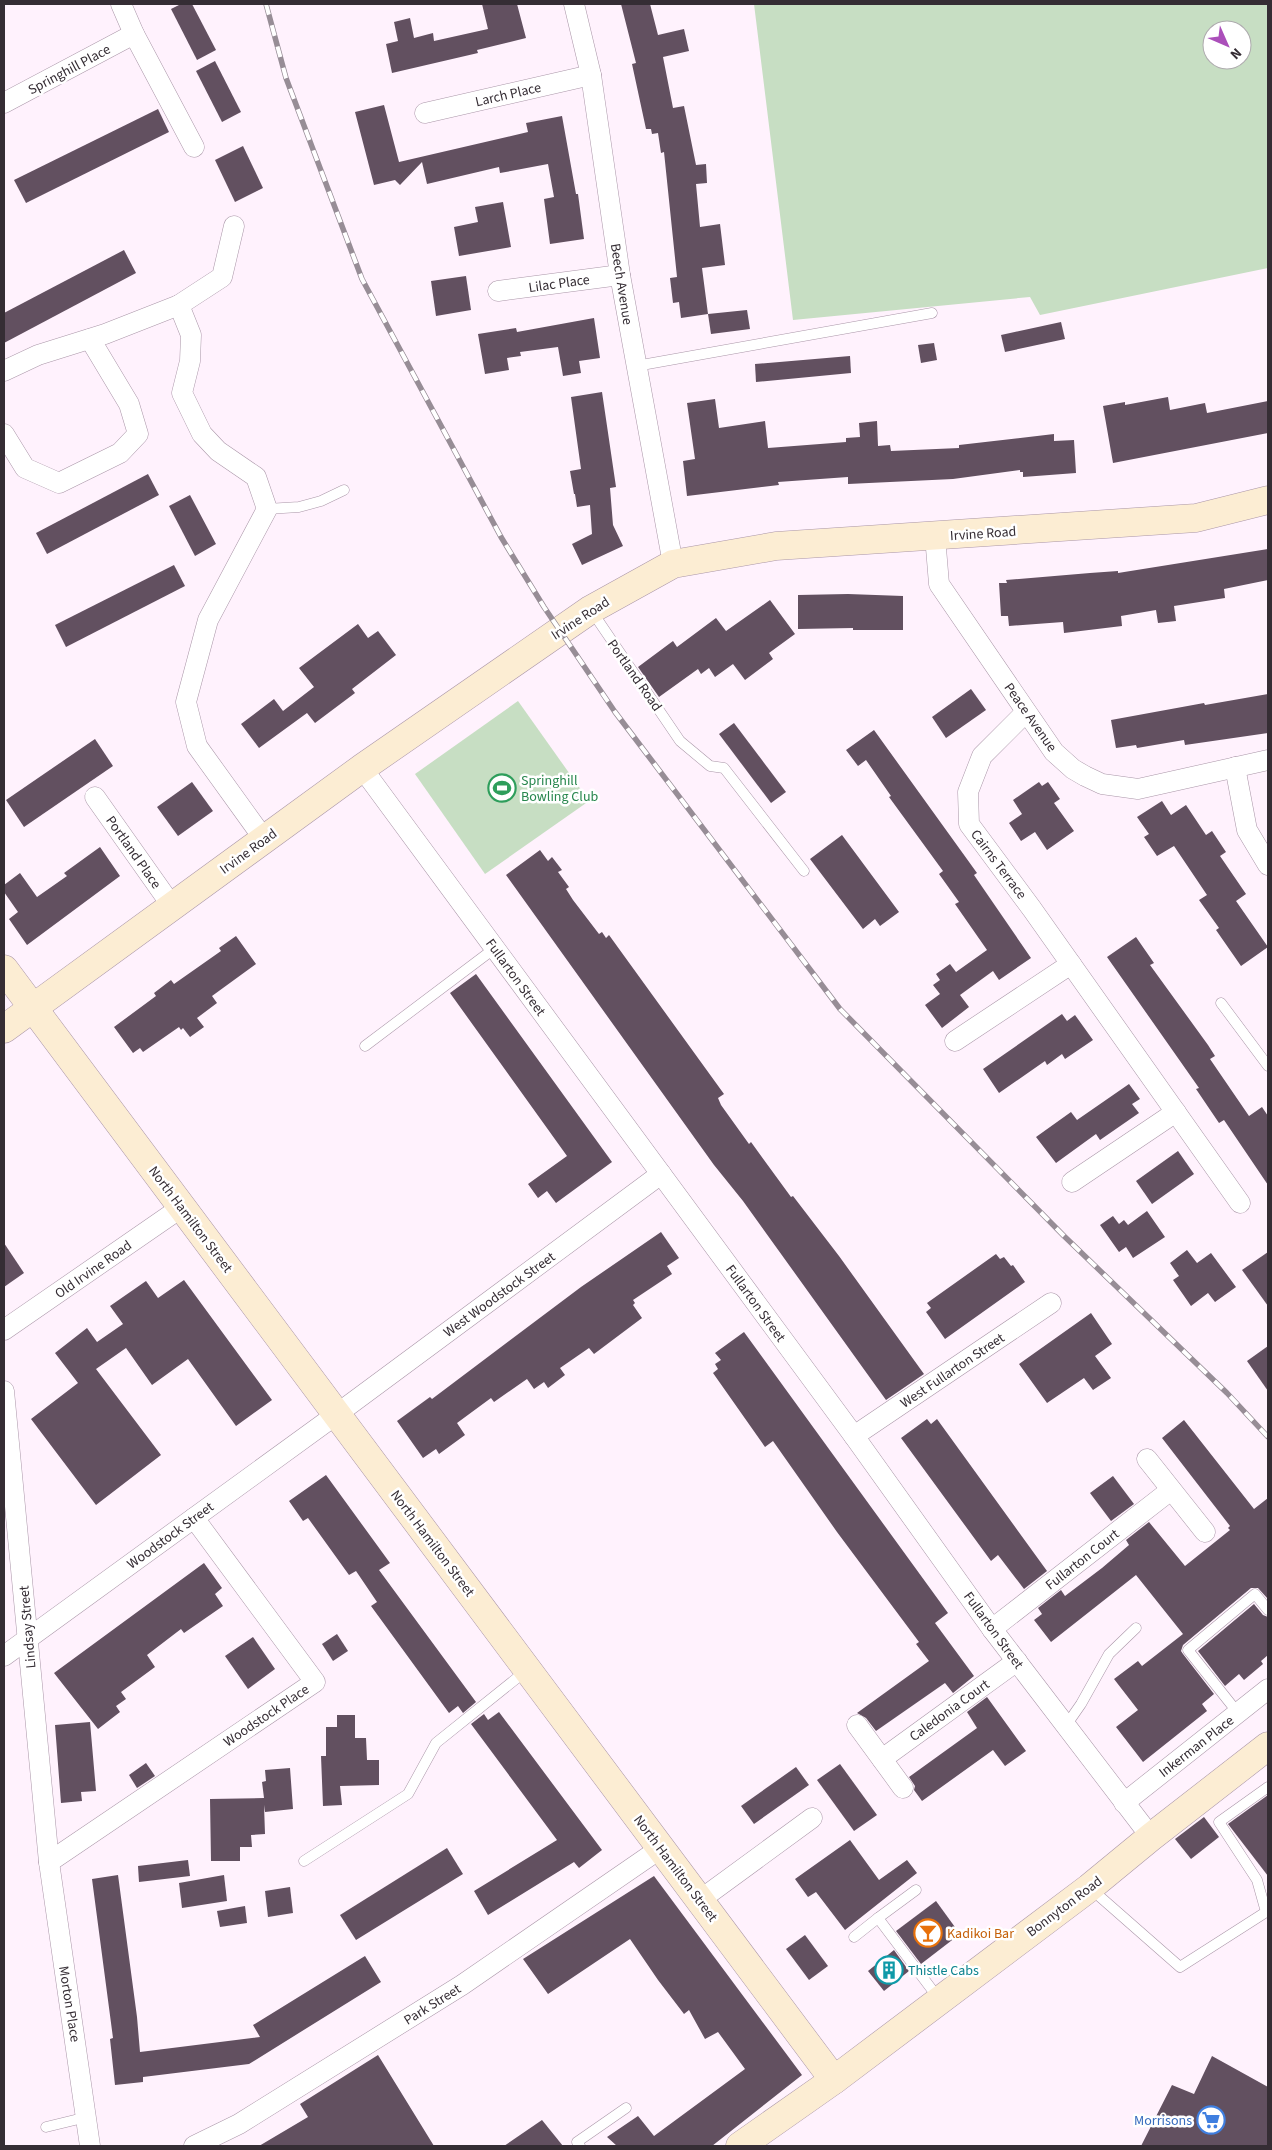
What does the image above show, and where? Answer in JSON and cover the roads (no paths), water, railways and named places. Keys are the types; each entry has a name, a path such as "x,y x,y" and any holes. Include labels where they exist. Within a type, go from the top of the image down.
{"street":[{"path":"121,4 134,34 194,147"},
{"name":"Beech Avenue","path":"574,4 591,75 620,275 674,564"},
{"name":"Springhill Place","path":"4,103 134,34"},
{"name":"Larch Place","path":"424,113 591,75"},
{"path":"4,372 38,355 179,305 222,278 234,226"},
{"name":"Lilac Place","path":"498,292 620,275"},
{"path":"179,305 191,335 190,361 182,393 202,434 218,451 256,477 267,509 208,620 186,702 197,746 264,839"},
{"path":"4,434 25,468 59,483 120,453 138,434 129,404 90,338"},
{"name":"Irvine Road","path":"4,1028 362,768 590,610 674,564 776,546 1196,518 1268,500"},
{"name":"Peace Avenue","path":"935,536 939,584 1054,752 1084,776 1102,784 1138,789 1268,760"},
{"name":"Cairns Terrace","path":"1026,712 982,756 968,792 970,824 1240,1203"},
{"path":"1235,767 1246,830 1268,865"},
{"name":"Fullarton Street","path":"362,768 854,1436 1065,1727 1151,1837"},
{"name":"Portland Place","path":"95,797 172,906"},
{"path":"955,1041 1071,964"},
{"name":"North Hamilton Street","path":"4,969 834,2080"},
{"path":"1072,1182 1176,1112"},
{"name":"West Woodstock Street","path":"337,1414 661,1174"},
{"name":"Old Irvine Road","path":"4,1330 182,1207"},
{"name":"West Fullarton Street","path":"854,1436 1051,1303"},
{"name":"Lindsay Street","path":"4,1391 8,1477 28,1638 48,1862"},
{"name":"Woodstock Street","path":"4,1656 337,1414"},
{"path":"1147,1459 1205,1532"},
{"name":"Fullarton Court","path":"992,1628 1172,1490"},
{"name":"Woodstock Place","path":"48,1862 315,1682 194,1518"},
{"name":"Caledonia Court","path":"882,1758 1017,1661"},
{"name":"Inkerman Place","path":"1124,1803 1268,1689"},
{"path":"857,1725 903,1788"},
{"name":"Bonnyton Road","path":"740,2146 834,2080 1090,1888 1151,1837 1268,1746"},
{"path":"700,1900 812,1818"},
{"name":"Park Street","path":"194,2146 239,2124 462,1985 661,1848"},
{"name":"Morton Place","path":"48,1862 90,2146"}],"lane":[{"path":"636,366 932,312"},
{"path":"267,509 299,508 321,501 344,490"},
{"name":"Portland Road","path":"590,610 680,741 710,766 724,768 804,871"},
{"path":"365,1046 495,948"},
{"path":"1221,1003 1268,1066"},
{"path":"1238,1713 1188,1650 1255,1594 1268,1610"},
{"path":"1065,1727 1081,1704 1108,1654 1136,1628"},
{"path":"304,1862 408,1794 436,1743 528,1669"},
{"path":"1090,1888 1180,1967 1266,1912 1256,1880 1219,1822 1268,1787"},
{"path":"854,1937 916,1890"},
{"path":"878,1918 939,2000"},
{"path":"580,2146 577,2142 626,2108"},
{"path":"46,2127 87,2117"}],"railway":[{"path":"266,4 286,78 362,279 501,537 544,607 615,712 840,1009 1064,1236 1227,1393 1268,1437"}],"place":[{"name":"Springhill Bowling Club","path":"502,788"},
{"name":"Kadikoi Bar","path":"928,1933"},
{"name":"Thistle Cabs","path":"889,1970"},
{"name":"Morrisons","path":"1211,2120"}]}
